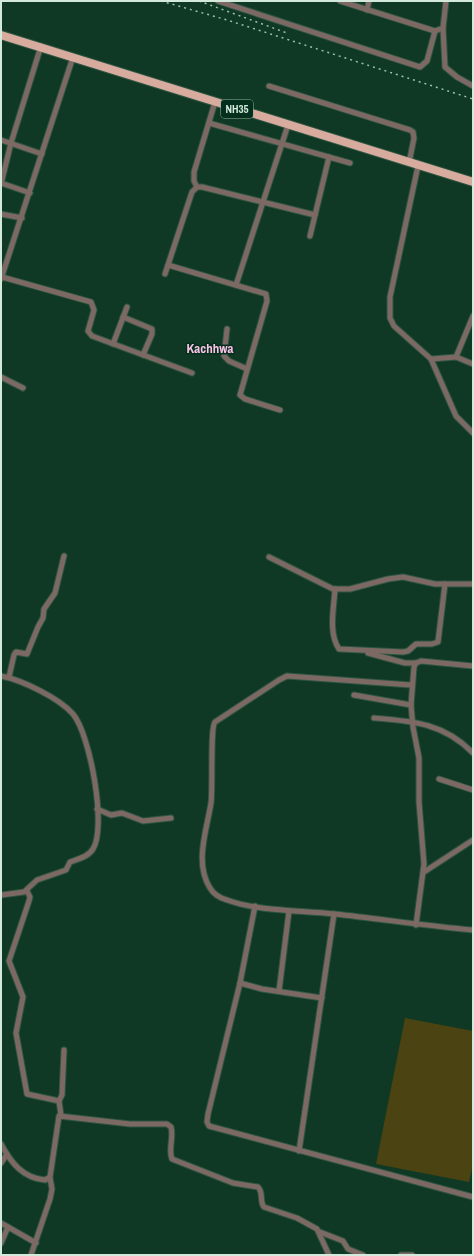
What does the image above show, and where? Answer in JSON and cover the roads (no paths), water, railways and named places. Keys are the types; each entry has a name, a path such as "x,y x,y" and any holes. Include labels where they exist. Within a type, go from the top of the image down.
{"highway":[{"name":"NH35","path":"1,34 473,182"}],"street":[{"path":"218,1 420,67 427,61 435,31"},
{"path":"340,1 435,31 442,28"},
{"path":"367,10 369,1"},
{"path":"446,1 442,28 445,67 457,77 473,86"},
{"path":"30,193 1,184 11,144 41,46"},
{"path":"73,57 2,278 91,302 94,310 89,327 89,334 192,373"},
{"path":"269,86 410,130 414,135 414,138 409,163"},
{"path":"197,187 194,181 194,172 215,102"},
{"path":"209,123 350,163"},
{"path":"236,285 288,125"},
{"path":"1,140 42,154"},
{"path":"310,236 329,157"},
{"path":"418,166 389,309 390,318 394,326 431,359 456,416 473,433"},
{"path":"165,274 192,192 197,187 315,215"},
{"path":"1,214 22,218"},
{"path":"168,265 264,293 268,297 240,391 241,398 280,410"},
{"path":"113,344 127,307"},
{"path":"456,357 473,316"},
{"path":"123,317 152,329 152,334 143,355"},
{"path":"227,329 224,356 229,361 247,369"},
{"path":"431,359 456,357 473,364"},
{"path":"1,377 23,388"},
{"path":"9,677 14,655 16,652 27,654 39,624 43,618 44,609 55,593 64,556"},
{"path":"269,557 335,589 350,589 388,579 403,577 432,583 473,584"},
{"path":"335,589 333,626 337,645 341,650 403,652 408,651 416,644 437,643 445,584"},
{"path":"358,650 405,663 421,662 473,666"},
{"path":"416,663 411,685 411,705 412,721 420,764 419,802 424,849 424,872 416,925"},
{"path":"1,676 9,677 32,686 67,709 75,718 95,779 97,809 97,839 90,854 70,862 66,870 34,881 26,891 1,895"},
{"path":"411,685 287,676 213,723 211,802 203,853 205,877 209,887 219,897 255,906 289,911 334,914 416,925 473,930"},
{"path":"354,695 411,705"},
{"path":"374,718 412,721 439,729 460,741 473,753"},
{"path":"439,778 473,790"},
{"path":"97,809 111,815 122,813 143,821 171,818"},
{"path":"424,872 473,840"},
{"path":"26,891 29,896 29,901 10,961 23,997 16,1023 17,1046 27,1094 59,1101"},
{"path":"255,906 240,983 208,1114 207,1124 212,1128 473,1197"},
{"path":"279,991 289,911"},
{"path":"299,1151 334,914"},
{"path":"240,983 322,998"},
{"path":"31,1255 51,1194 50,1178 58,1118 61,1115 59,1101 62,1095 64,1050"},
{"path":"61,1115 123,1124 168,1124 172,1127 173,1132 171,1155 174,1161 233,1183 258,1187 261,1191 261,1203 264,1207 297,1218 320,1232 343,1241 348,1249 363,1255"},
{"path":"1,1144 7,1154 24,1173 30,1177 45,1180 50,1178"},
{"path":"1,1163 7,1154"},
{"path":"1,1223 36,1243"},
{"path":"1,1243 8,1227"},
{"path":"320,1232 329,1255"},
{"path":"401,1255 412,1255"}],"railway":[{"path":"161,1 227,20 473,99"},
{"path":"199,1 287,33"}],"district":[{"name":"Kachhwa","path":"210,348"}]}
